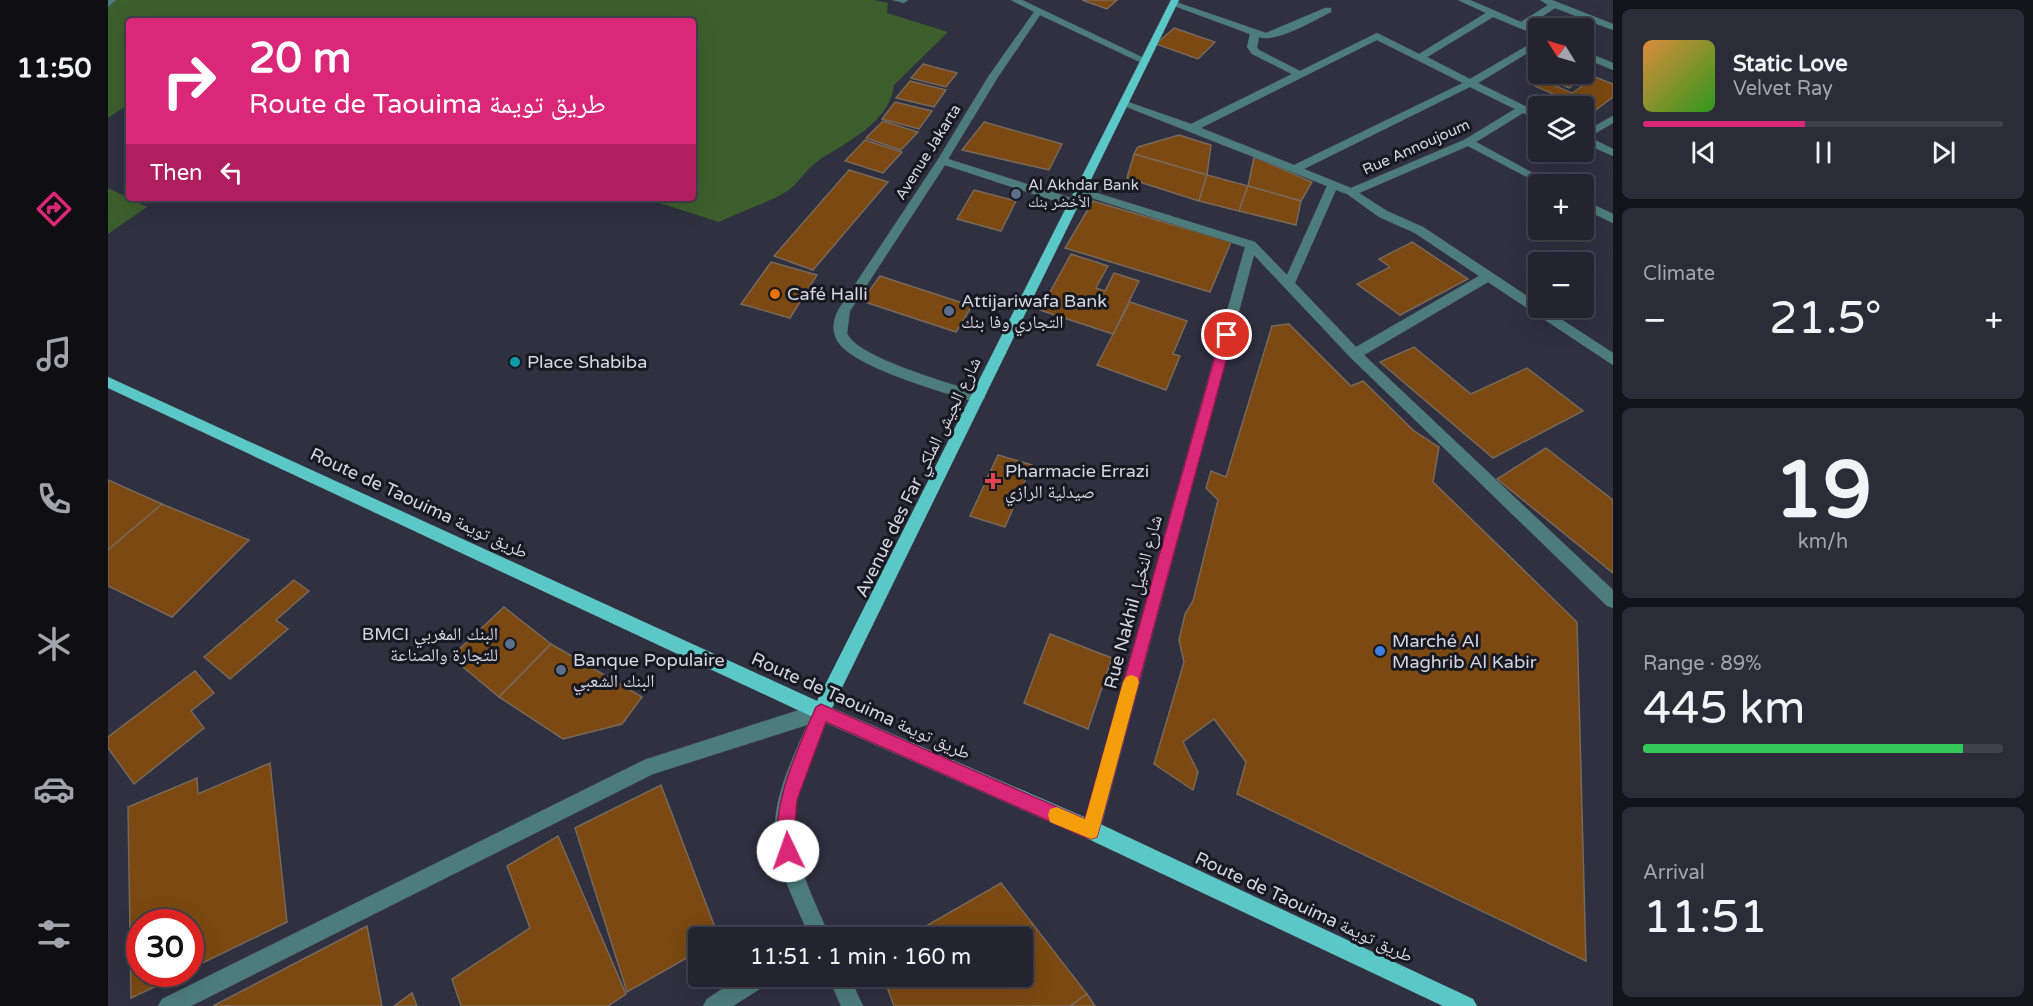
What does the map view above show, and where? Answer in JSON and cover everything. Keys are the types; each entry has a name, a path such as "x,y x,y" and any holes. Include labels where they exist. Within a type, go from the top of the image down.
{"main road":[{"name":"Avenue des Far شارع الجيش الملكي","path":"821,712 1145,61 1178,4"},
{"name":"Route de Taouima طريق تويمة","path":"108,382 821,712 1091,830 1466,1006"}],"street":[{"path":"108,4 112,0"},
{"path":"897,0 904,0"},
{"path":"1016,0 1145,61"},
{"path":"1178,4 1202,0"},
{"path":"1462,0 1528,29"},
{"path":"1544,0 1613,27"},
{"path":"1178,4 1255,33 1269,36 1328,10"},
{"path":"1521,26 1554,4"},
{"name":"Avenue Jakarta","path":"978,399 853,351 844,342 839,332 844,310 942,161 993,77 1039,11"},
{"path":"1422,56 1493,14"},
{"path":"1255,33 1252,47 1255,52 1299,74"},
{"path":"1192,128 1377,36 1422,56 1528,112"},
{"path":"1296,169 1470,83 1528,49"},
{"path":"1594,58 1613,67"},
{"path":"1124,104 1192,128 1351,192 1383,213 1419,231 1613,360"},
{"name":"Rue Annoujoum","path":"1351,192 1468,142 1523,109"},
{"path":"1594,131 1613,119"},
{"path":"1468,142 1528,174"},
{"path":"1594,143 1613,153"},
{"path":"942,161 1251,245 1355,354 1613,601"},
{"path":"1288,285 1333,185"},
{"path":"1594,209 1613,219"},
{"name":"Rue Nakhil شارع النخيل","path":"1091,830 1251,245"},
{"path":"1355,354 1489,276"},
{"path":"816,927 791,866 785,836 788,800 821,712"},
{"path":"169,1006 650,766 821,712"},
{"path":"714,1006 744,987"},
{"path":"843,987 852,1006"}],"green space":[{"path":"108,0 874,0 888,3 887,13 948,32 894,85 885,110 866,130 819,160 786,192 719,222 653,201 696,201 696,18 126,18 126,106 108,118"},
{"path":"108,188 126,197 126,201 135,201 147,207 108,234"}],"building":[{"path":"1082,0 1117,0 1107,9"},
{"path":"1174,28 1215,42 1198,59 1156,44"},
{"path":"923,64 957,73 946,87 911,78"},
{"path":"1594,78 1613,84 1613,97 1594,111 1594,96 1557,96 1535,86 1551,84 1572,93 1585,84 1594,84"},
{"path":"910,81 946,90 934,107 896,98"},
{"path":"1559,84 1575,84 1569,88"},
{"path":"895,102 932,111 919,129 882,119"},
{"path":"883,121 918,132 901,150 866,138"},
{"path":"984,122 1062,144 1049,170 962,150"},
{"path":"1179,135 1211,145 1207,175 1134,154 1138,147"},
{"path":"865,140 902,152 883,173 845,161"},
{"path":"1134,154 1207,175 1199,201 1127,178"},
{"path":"1254,157 1312,182 1301,201 1248,186"},
{"path":"849,170 888,182 813,270 774,256"},
{"path":"1207,175 1248,186 1239,211 1199,201"},
{"path":"1248,186 1301,201 1296,225 1239,211"},
{"path":"974,190 1016,201 1001,231 957,219"},
{"path":"1093,201 1231,242 1210,292 1065,248"},
{"path":"1412,242 1468,279 1400,315 1357,284 1390,267 1379,259"},
{"path":"1071,254 1108,266 1096,288 1105,291 1114,273 1139,281 1113,334 1040,310"},
{"path":"771,262 817,275 790,318 741,304"},
{"path":"880,276 972,306 956,332 862,301"},
{"path":"1130,302 1187,321 1173,354 1180,356 1166,390 1097,365"},
{"name":"Marché Al Maghrib Al Kabir","path":"1289,324 1351,386 1363,381 1414,431 1439,447 1433,482 1577,622 1586,961 1237,794 1246,762 1214,719 1183,742 1198,772 1193,790 1154,764 1184,662 1179,640 1185,614 1193,601 1218,500 1206,488 1211,471 1226,477 1272,326"},
{"path":"1414,347 1471,394 1527,368 1583,411 1493,458 1380,362"},
{"path":"1546,448 1613,500 1613,573 1497,479"},
{"path":"998,455 1032,465 1005,527 970,516"},
{"path":"108,480 162,504 108,550"},
{"path":"162,504 249,540 172,617 108,586 108,550"},
{"path":"294,580 309,591 276,620 288,629 230,679 204,657"},
{"path":"504,607 551,644 499,697 451,657"},
{"path":"1050,634 1112,658 1088,729 1024,703"},
{"name":"Banque Populaire البنك الشعبي","path":"551,644 642,697 622,724 563,739 499,697"},
{"path":"195,671 214,693 191,711 204,728 134,784 108,748 108,737"},
{"path":"270,763 287,922 204,962 204,909 130,909 128,807 197,778 198,794"},
{"path":"661,785 715,927 688,927 688,957 627,992 575,828"},
{"path":"558,836 626,994 608,1006 461,1006 452,979 530,928 507,866"},
{"path":"1001,883 1087,994 1070,1006 894,1006 887,987 1033,987 1033,927 924,927"},
{"path":"367,926 382,1006 213,1006"},
{"path":"131,987 154,987 131,998"},
{"path":"412,993 417,1006 394,1006"},
{"path":"1087,994 1095,1006 1070,1006"}],"slow traffic":[{"path":"1057,815 1091,830 1131,682"}],"place":[{"name":"Al Akhdar Bank الأخضر بنك","path":"1016,194"},
{"name":"Café Halli","path":"775,294"},
{"name":"Attijariwafa Bank التجاري وفا بنك","path":"949,311"},
{"name":"Place Shabiba","path":"515,362"},
{"name":"Pharmacie Errazi صيدلية الرازي","path":"993,481"},
{"name":"BMCI البنك المغربي للتجارة والصناعة","path":"510,644"},
{"name":"Marché Al Maghrib Al Kabir","path":"1380,651"},
{"name":"Banque Populaire البنك الشعبي","path":"561,670"}],"route":[{"path":"788,851 785,836 788,800 821,712 1091,830 1227,335"}]}
